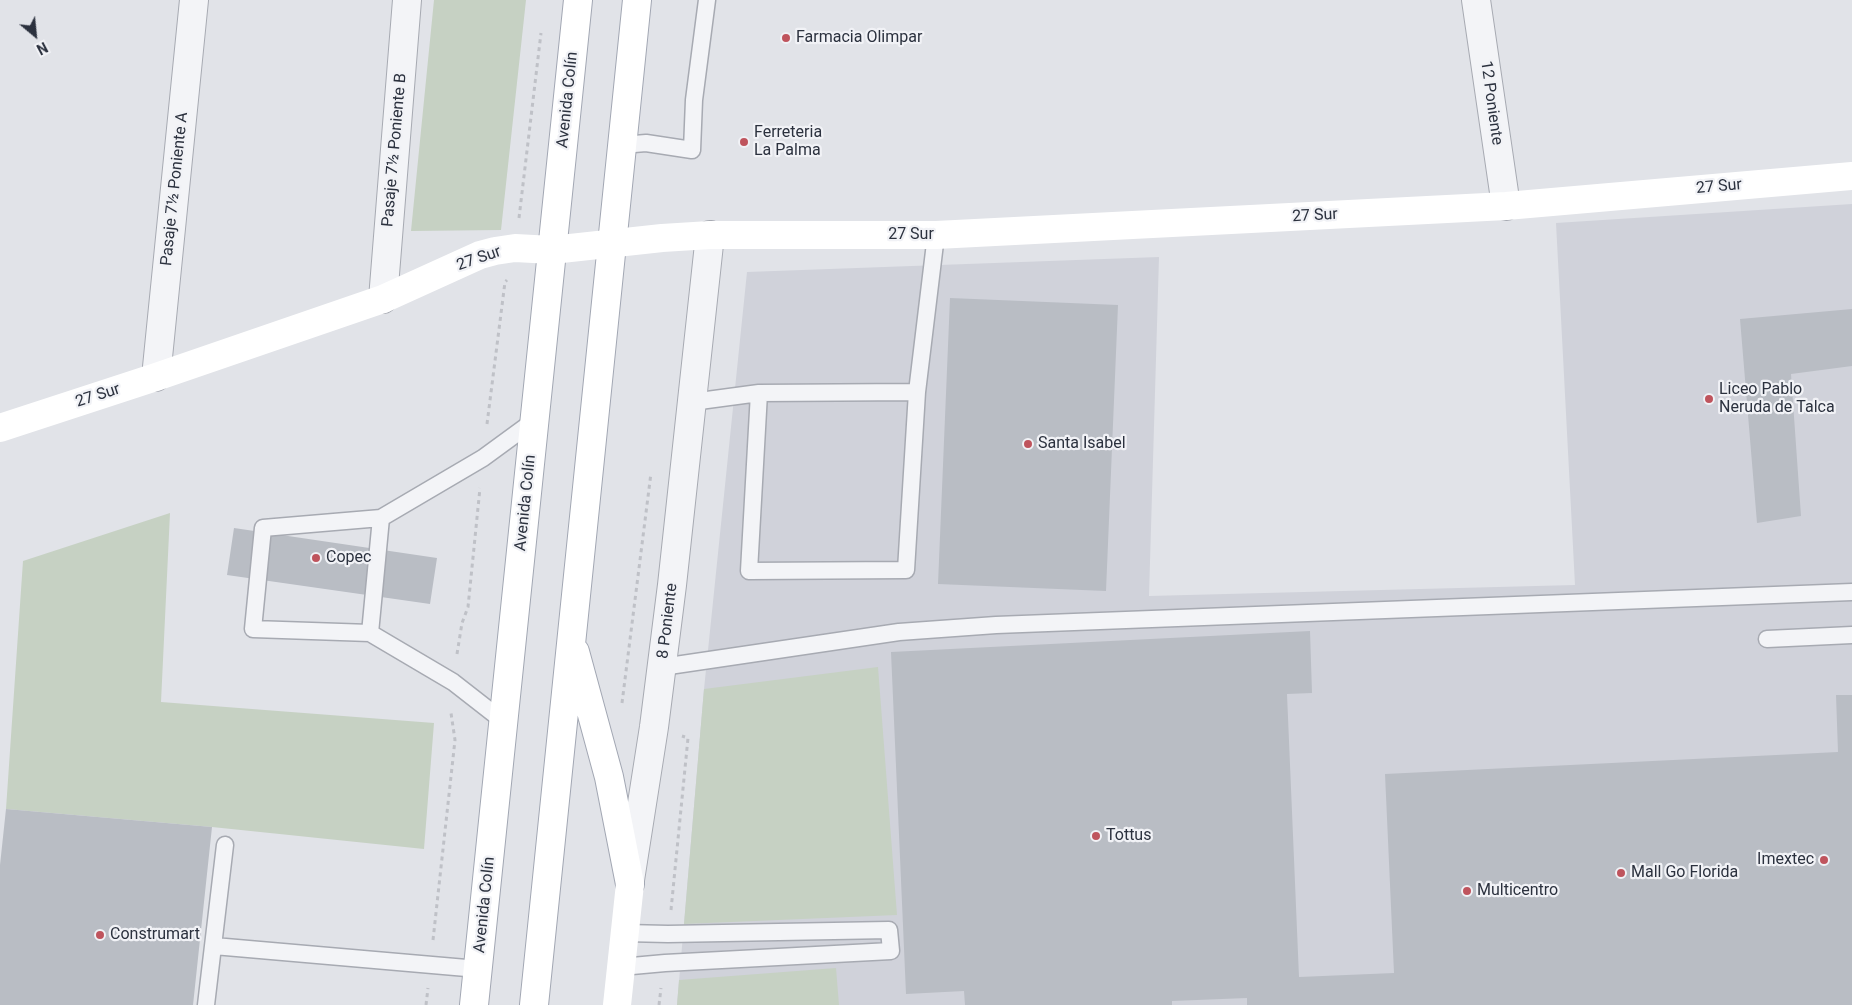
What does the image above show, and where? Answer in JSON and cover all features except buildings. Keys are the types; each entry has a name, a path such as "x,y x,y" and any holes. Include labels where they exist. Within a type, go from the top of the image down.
{"main road":[{"name":"Avenida Colín","path":"474,1005 578,0"},
{"path":"534,1005 637,0"},
{"name":"27 Sur","path":"0,428 383,299 480,255 515,248 552,250 647,239 710,236 936,235 1506,206 1852,176"},
{"path":"571,634 608,777 630,884"},
{"name":"8 Poniente","path":"617,1005 630,884"}],"street":[{"name":"Pasaje 7½ Poniente A","path":"156,377 194,0"},
{"name":"Pasaje 7½ Poniente B","path":"383,299 407,0"},
{"name":"12 Poniente","path":"1476,0 1506,206"},
{"name":"8 Poniente","path":"630,884 662,667 710,236"}],"lane":[{"path":"622,145 646,143 692,150 694,100 707,0"},
{"path":"759,393 749,571 906,570 916,392 936,235"},
{"path":"692,402 759,393 916,392"},
{"path":"503,721 453,682 370,633 253,630 263,528 381,518 483,458 535,420"},
{"path":"370,633 381,518"},
{"path":"662,667 899,632 987,626 1852,592"},
{"path":"1767,639 1852,635"},
{"path":"206,1005 224,846"},
{"path":"621,967 891,951 889,930 625,933"},
{"path":"214,946 478,969"}],"path":[{"path":"426,1005 455,740 450,716 453,682 462,623 468,607 504,282 514,275 515,248 542,29"}],"shaded area":[{"path":"1852,204 1852,1005 677,1005 704,689 747,272 1159,257 1149,596 1575,585 1556,223"}],"green space":[{"path":"434,0 526,0 501,230 411,231"},
{"path":"170,513 161,702 434,723 424,849 212,827 6,809 23,561"},
{"path":"878,667 897,915 684,924 704,689"},
{"path":"836,968 839,1005 677,1005 679,980"}],"place":[{"name":"Farmacia Olimpar","path":"786,38"},
{"name":"Ferreteria La Palma","path":"744,142"},
{"name":"Liceo Pablo Neruda de Talca","path":"1709,399"},
{"name":"Santa Isabel","path":"1028,444"},
{"name":"Copec","path":"316,558"},
{"name":"Tottus","path":"1096,836"},
{"name":"Imextec","path":"1824,860"},
{"name":"Mall Go Florida","path":"1621,873"},
{"name":"Multicentro","path":"1467,891"},
{"name":"Construmart","path":"100,935"}]}
